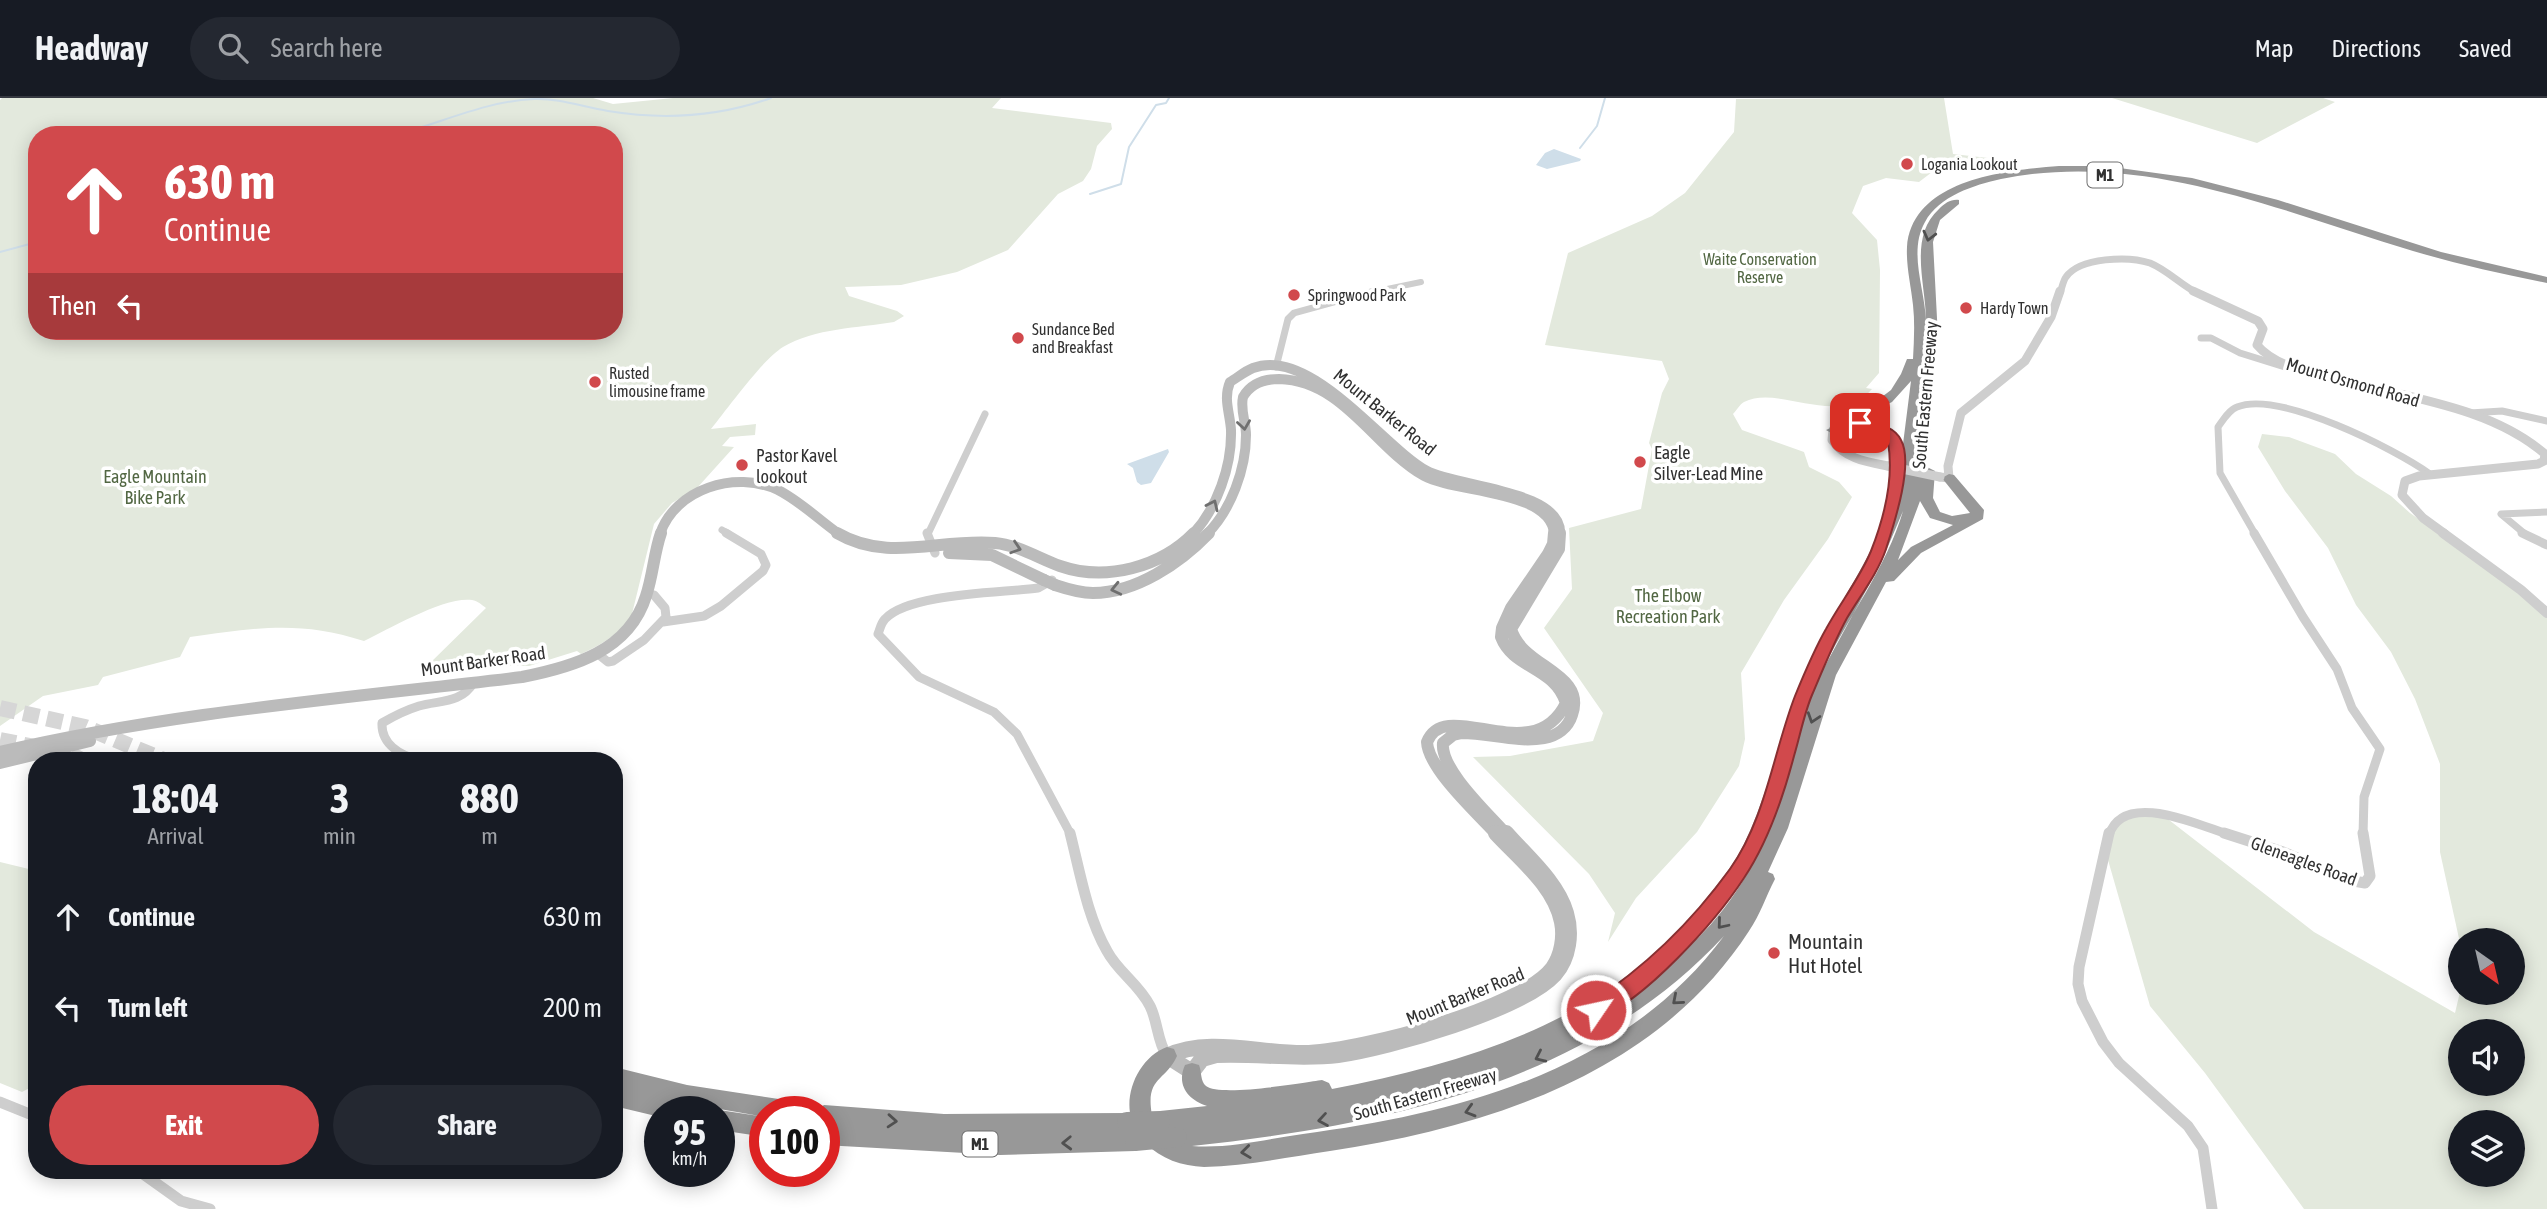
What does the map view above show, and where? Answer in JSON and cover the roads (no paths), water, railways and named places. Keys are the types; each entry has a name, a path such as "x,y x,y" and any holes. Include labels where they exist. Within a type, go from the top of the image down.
{"highway":[{"name":"South Eastern Freeway","path":"840,1136 1000,1145 1131,1131 1160,1121 1368,1093 1419,1081 1511,1050 1596,1010 1633,986 1664,959 1717,902 1737,873 1768,813 1793,725 1823,649 1892,523 1902,490 1914,412 1920,316 1913,247 1918,223 1925,212 1948,195 1980,181 2042,170 2126,171 2210,184 2276,201 2431,253 2547,282"},
{"name":"South Eastern Freeway","path":"840,1116 944,1124 1131,1131 1177,1137 1284,1126 1388,1107 1486,1079 1573,1041 1649,994 1710,939 1755,880 1785,819 1812,721 1838,654 1895,551 1916,492 1926,423 1932,333 1928,236 1939,215 1949,205 1978,190 2037,177 2085,174 2138,177 2194,185 2269,204 2425,256 2547,282"},
{"path":"1833,430 1839,424 1892,398 1903,387 1910,370 1920,316"},
{"path":"1926,423 1930,456 1927,506 1944,519 1965,519 1970,513 1969,509 1945,478"},
{"path":"1833,430 1854,424 1872,426 1889,434 1896,444 1898,475 1878,551"},
{"path":"1838,654 1905,558 1976,519 1977,510 1945,478"},
{"path":"1165,1054 1143,1083 1140,1101 1142,1118 1149,1132 1164,1146 1176,1152 1196,1156 1356,1136 1465,1113 1535,1089 1611,1052 1652,1022 1703,975 1744,923 1776,862 1785,819"},
{"path":"1192,1072 1194,1088 1205,1096 1216,1099 1338,1087 1431,1068 1596,1010"},
{"path":"623,1078 687,1095 749,1104"},
{"path":"623,1098 644,1104"}],"main road":[{"name":"Mount Barker Road","path":"0,752 472,686 550,678 600,656 638,628 648,614 667,534 674,516 696,498 734,487 759,489 778,496 839,541 866,552 894,556 996,542 1016,547 1059,566 1086,573 1117,571 1152,562 1202,525 1217,498 1231,441 1225,397 1228,385 1243,373 1299,372 1365,417 1427,471 1455,482 1512,493 1534,501 1557,521 1562,538 1559,549 1515,618 1511,635 1520,650 1553,671 1570,688 1576,704 1574,713 1564,728 1545,737 1520,740 1462,733 1450,736 1442,743 1441,750 1444,761 1455,775 1557,892 1568,919 1569,943 1563,963 1554,974 1530,992 1405,1041 1365,1051 1321,1057 1216,1055 1202,1059 1192,1072"},
{"name":"Mount Barker Road","path":"1165,1054 1196,1047 1302,1053 1382,1042 1414,1033 1526,989 1550,972 1562,949 1562,917 1552,894 1447,779 1426,746 1436,730 1448,726 1529,733 1547,728 1564,714 1566,703 1556,683 1510,652 1501,632 1510,611 1553,544 1555,532 1550,521 1540,511 1520,500 1452,487 1422,474 1360,419 1325,394 1308,383 1275,373"},
{"name":"Mount Barker Road","path":"600,656 628,630 641,609 660,528 666,516 683,500 713,486 749,482 778,489 844,536 876,548 992,555 1051,581 1087,593 1118,589 1146,579 1201,542 1225,515 1234,493 1245,444 1242,406 1245,394 1275,373"},
{"name":"Mount Barker Road","path":"36,752 79,739"},
{"name":"Mount Barker Road","path":"0,763 28,754"},
{"path":"1165,1054 1192,1072"}],"street":[{"name":"Mount Osmond Road","path":"1945,478 1961,413 2025,361 2050,317 2066,276 2098,260 2119,257 2147,262 2198,294 2248,314 2263,327 2258,343 2260,349 2271,357 2296,367 2470,415 2514,429 2529,438 2546,454 2542,462 2528,467 2430,474 2405,481 2402,495 2423,518 2521,590 2547,613"},
{"path":"1275,373 1288,319 1294,313 1389,287 1421,282"},
{"path":"2201,338 2211,338 2262,361 2292,369 2296,367"},
{"name":"Gleneagles Road","path":"2212,1209 2203,1148 2188,1125 2119,1063 2104,1042 2082,1001 2078,984 2079,967 2110,831 2115,821 2128,814 2143,811 2160,813 2283,852 2348,880 2365,883 2370,876 2365,855 2363,806 2366,788 2380,749 2352,708 2337,668 2303,617 2220,472 2218,427 2238,407 2282,410 2368,437 2430,474"},
{"path":"2470,415 2471,412 2502,411 2547,421"},
{"path":"934,550 927,533 985,414"},
{"path":"1833,430 1833,443 1852,457 1945,478"},
{"path":"2547,512 2501,514 2522,533 2547,545"},
{"path":"663,622 694,619 712,612 763,571 766,565 761,554 722,530"},
{"path":"1051,581 1036,588 967,594 921,603 887,617 880,623 878,634 919,677 994,712 1017,734 1070,833 1090,910 1106,950 1115,964 1130,977 1151,1007 1165,1054"},
{"path":"600,656 608,662 621,657 663,622 666,617 665,608 654,595"},
{"path":"401,752 383,738 380,732 382,723 419,706 458,700 472,686"},
{"path":"0,1102 28,1113"},
{"path":"150,1179 181,1201 210,1209"}],"waterway":[{"path":"424,126 481,108 534,99 629,114 670,116 711,113 771,98"},
{"path":"1090,194 1121,184 1129,147 1156,105 1166,103 1169,98"},
{"path":"1580,148 1597,126 1605,98"},
{"path":"0,252 28,244"}],"tunnel":[{"path":"0,708 85,727 145,752"},
{"path":"0,740 59,752"}],"place":[{"name":"Logania Lookout","path":"1907,164"},
{"name":"Springwood Park","path":"1294,295"},
{"name":"Hardy Town","path":"1966,308"},
{"name":"Sundance Bed and Breakfast","path":"1018,338"},
{"name":"Rusted limousine frame","path":"595,382"},
{"name":"Eagle Silver-Lead Mine","path":"1640,462"},
{"name":"Pastor Kavel lookout","path":"742,465"},
{"name":"Mountain Hut Hotel","path":"1774,953"}],"park label":[{"name":"Waite Conservation Reserve","path":"1760,268"},
{"name":"Eagle Mountain Bike Park","path":"155,486"},
{"name":"The Elbow Recreation Park","path":"1668,605"}]}
